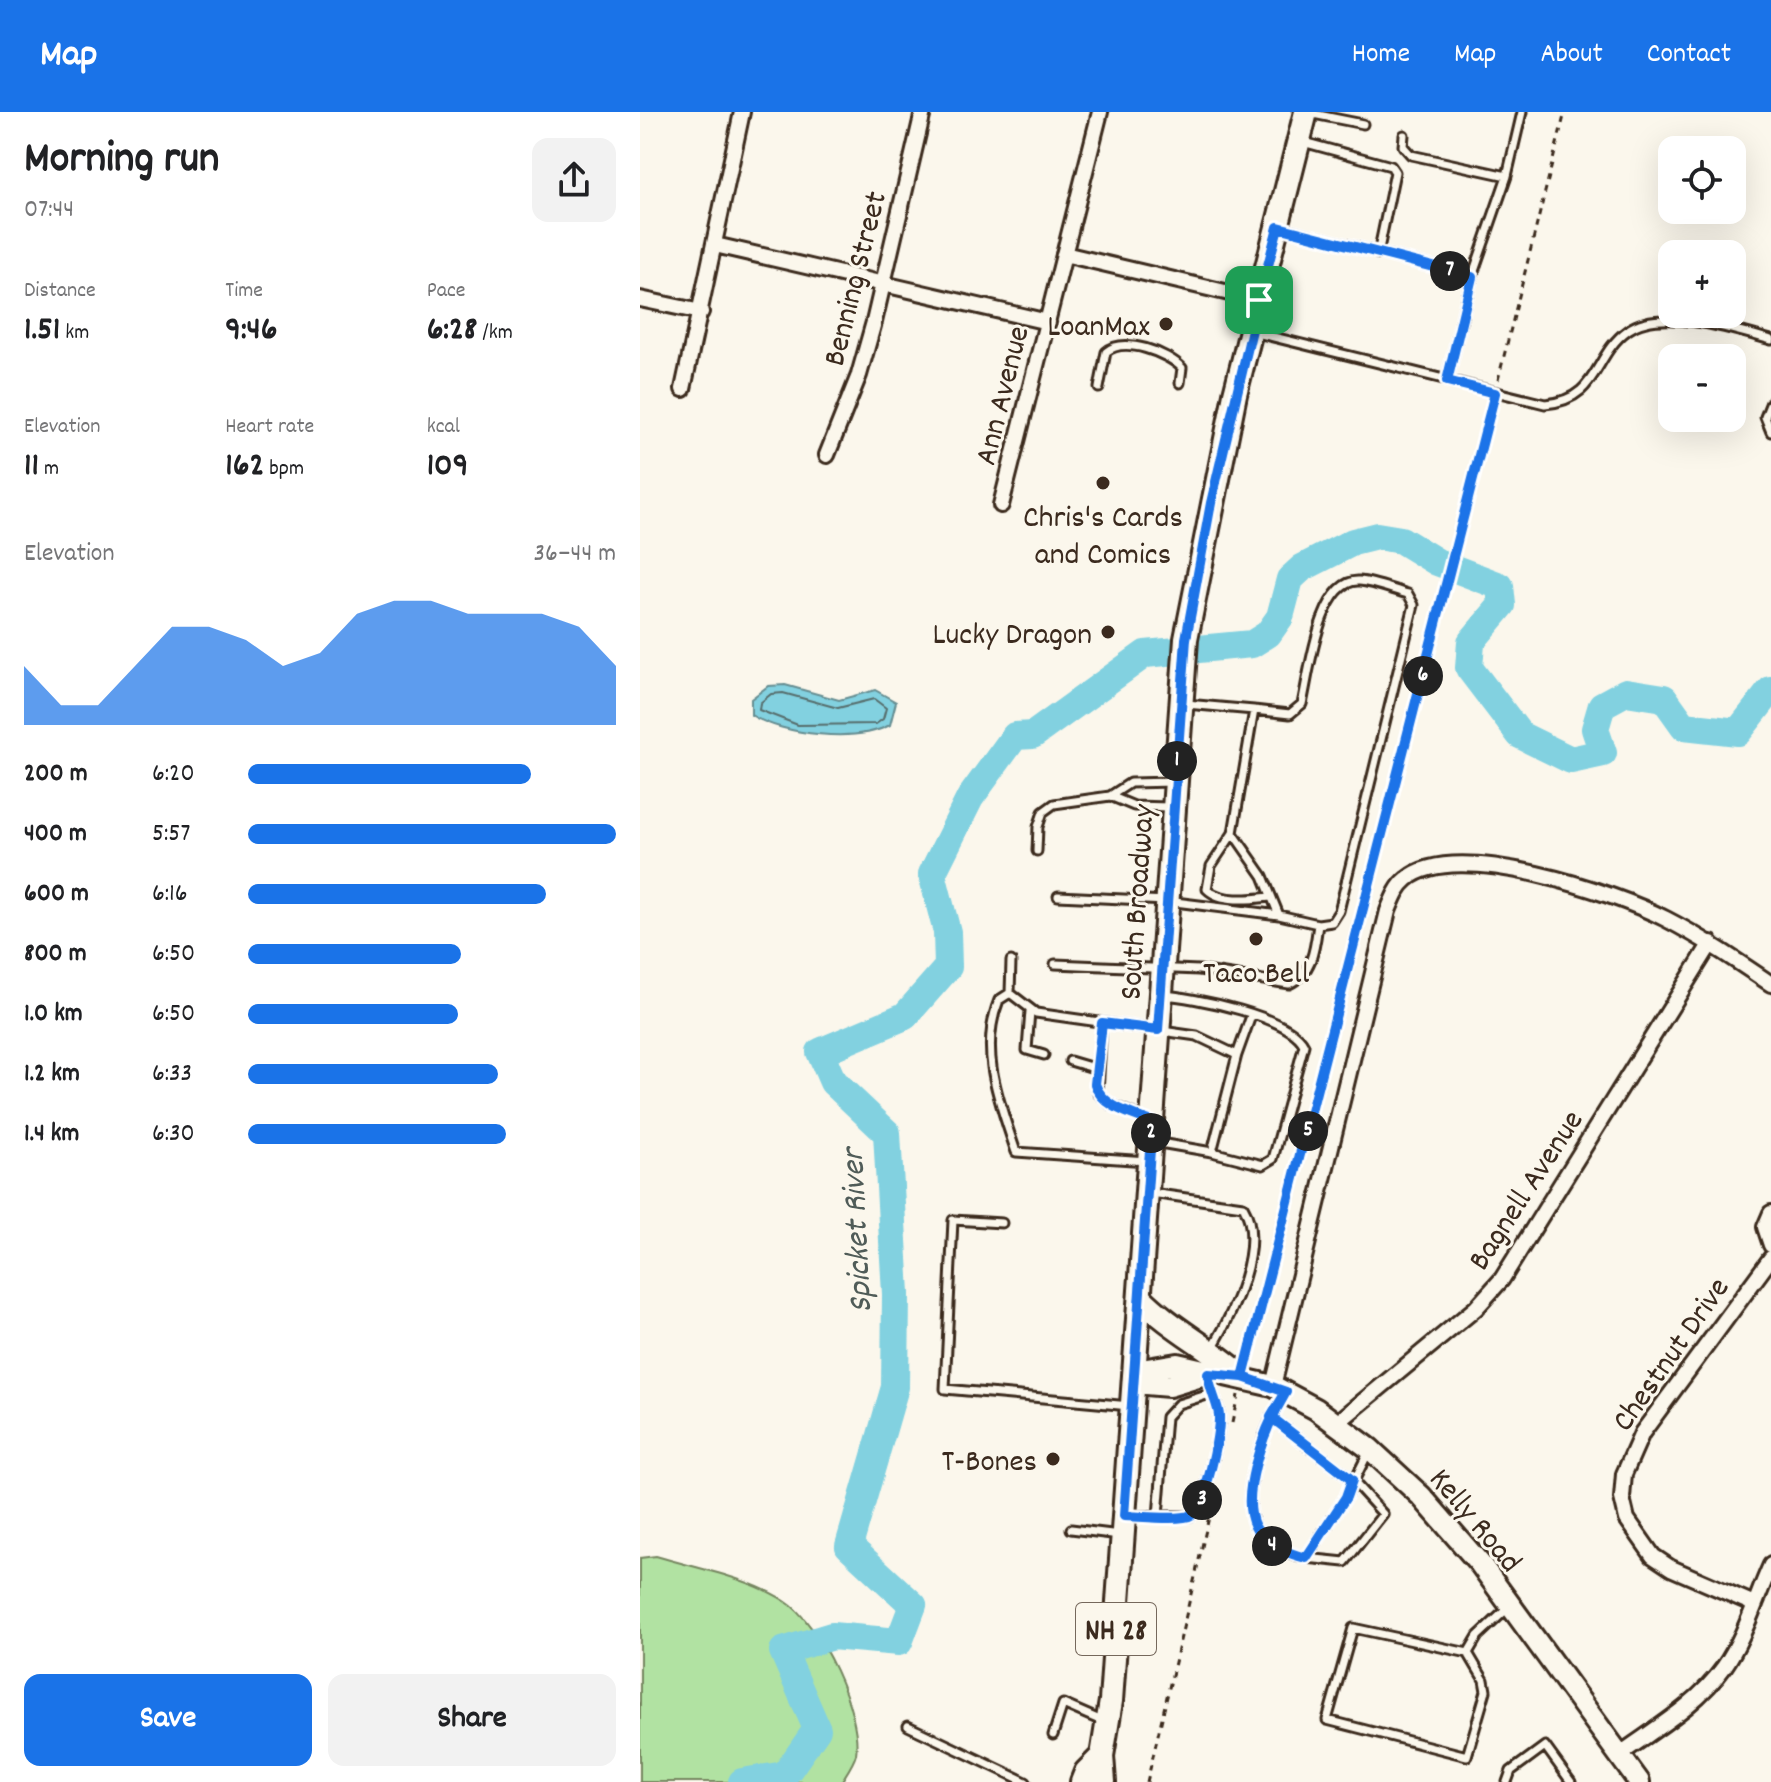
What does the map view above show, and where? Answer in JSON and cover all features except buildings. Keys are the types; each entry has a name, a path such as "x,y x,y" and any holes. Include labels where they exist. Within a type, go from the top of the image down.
{"main road":[{"name":"South Broadway","path":"1104,1782 1102,1756 1108,1723 1132,1406 1186,639 1211,503 1306,112"},
{"path":"1140,1297 1169,1326 1212,1349 1243,1377"},
{"name":"South Broadway","path":"1082,1782 1086,1772 1102,1756"}],"street":[{"path":"683,389 742,112"},
{"name":"Benning Street","path":"827,455 859,375 923,112"},
{"name":"Ann Avenue","path":"1001,505 1100,112"},
{"path":"715,245 1048,322"},
{"path":"1064,254 1259,300"},
{"path":"640,299 701,312"},
{"path":"1279,1389 1388,911 1395,894 1407,879 1423,870 1466,864 1500,866 1572,883 1663,917 1711,943 1771,984"},
{"name":"Bagnell Avenue","path":"1337,1423 1476,1308 1502,1279 1711,943"},
{"path":"1771,1213 1765,1227 1771,1245"},
{"name":"Chestnut Drive","path":"1754,1604 1671,1568 1653,1556 1627,1519 1622,1498 1624,1474 1642,1433 1771,1258"},
{"name":"Kelly Road","path":"1134,1377 1177,1364 1209,1384 1243,1377 1279,1389 1337,1423 1370,1449 1442,1518 1511,1606 1639,1782"},
{"path":"1619,1755 1701,1694 1730,1657 1771,1565"}],"lane":[{"path":"1306,112 1363,124"},
{"path":"1447,381 1472,277 1507,176 1522,112"},
{"path":"1404,135 1403,146 1411,155 1507,176"},
{"path":"1299,141 1391,166 1395,172 1378,254"},
{"path":"1278,227 1472,277"},
{"path":"1251,331 1545,404 1576,396 1597,372 1620,337 1629,329 1653,320 1695,323 1771,340"},
{"path":"1099,388 1106,352 1121,346 1173,358 1182,368 1180,383"},
{"path":"1771,402 1765,417 1771,432"},
{"path":"1058,896 1167,901 1279,915 1318,924 1332,922 1339,911 1414,605 1408,594 1357,580 1337,589 1325,606 1302,704 1290,714 1181,704"},
{"path":"1254,710 1233,833 1211,866 1207,889 1215,895 1244,899 1270,897"},
{"path":"1037,851 1038,827 1043,812 1054,804 1110,796 1130,783 1176,782"},
{"path":"1110,796 1134,806 1174,807"},
{"path":"1233,833 1263,876 1279,915"},
{"path":"1055,964 1162,971 1199,970 1289,984 1297,980 1310,964 1318,924"},
{"path":"1011,961 1010,993 1030,1011 1197,1036 1237,1055"},
{"path":"1010,993 999,1000 995,1009 991,1066 1016,1152 1150,1142 1212,1152 1263,1165 1277,1153 1304,1045 1290,1030 1214,1001 1161,995"},
{"path":"1030,1011 1027,1050 1044,1055"},
{"path":"1212,1152 1237,1055 1251,1016"},
{"path":"1102,1023 1095,1084 1102,1098 1150,1142"},
{"path":"1070,1061 1097,1069"},
{"path":"1147,1193 1243,1206 1249,1216 1247,1262 1240,1296 1212,1349"},
{"path":"1002,1223 953,1220 945,1389 1132,1406"},
{"path":"1071,1529 1123,1525 1158,1516 1190,1516 1203,1497 1219,1414 1209,1384 1178,1404 1166,1417 1158,1516"},
{"path":"1271,1417 1352,1480 1380,1507 1383,1514 1381,1519 1345,1562 1306,1558 1274,1547 1252,1523 1248,1509 1259,1450 1279,1389"},
{"path":"1306,1558 1346,1497 1370,1449"},
{"path":"1468,1653 1478,1636 1511,1606"},
{"path":"1353,1628 1468,1653 1484,1680 1486,1691 1467,1756 1327,1720 1353,1628"},
{"path":"1053,1735 1063,1704 1108,1723"},
{"path":"908,1726 1026,1782"},
{"path":"1507,1782 1511,1771 1545,1746 1571,1782"}],"path":[{"path":"1229,1435 1565,112"},
{"path":"1147,1782 1215,1492"}],"green space":[{"path":"656,1556 739,1580 770,1593 785,1601 812,1628 836,1670 856,1737 856,1754 841,1782 640,1782 640,1558"}],"water":[{"path":"785,685 839,700 875,690 896,702 890,725 858,734 820,734 781,728 751,715 751,699 768,686"}],"waterway":[{"name":"Spicket River","path":"742,1782 785,1775 817,1729 783,1651 832,1636 899,1642 913,1605 849,1546 895,1387 896,1294 887,1133 833,1082 820,1052 905,1016 948,967 947,932 932,874 970,798 1015,736 1033,735 1145,654 1252,644 1268,634 1280,617 1290,579 1302,568 1353,542 1377,536 1401,540 1437,562 1500,586 1502,605 1471,642 1469,668 1520,735 1571,760 1603,753 1595,729 1602,705 1626,692 1664,698 1684,726 1738,732 1771,690"}],"place":[{"name":"LoanMax","path":"1166,324"},
{"name":"Chris's Cards and Comics","path":"1103,483"},
{"name":"Lucky Dragon","path":"1108,632"},
{"name":"Taco Bell","path":"1256,939"},
{"name":"T-Bones","path":"1053,1459"}],"route":[{"path":"1259,300 1211,503 1186,639 1158,1030 1102,1023 1095,1084 1098,1093 1110,1104 1152,1122 1124,1516 1184,1518 1194,1513 1203,1497 1219,1414 1210,1394 1208,1374 1243,1377 1286,1392 1271,1417 1352,1480 1346,1497 1306,1558 1274,1547 1252,1523 1248,1494 1263,1435 1271,1417 1279,1404 1286,1392 1273,1386 1243,1377 1495,393 1447,381 1472,277 1278,227 1259,300"}]}
